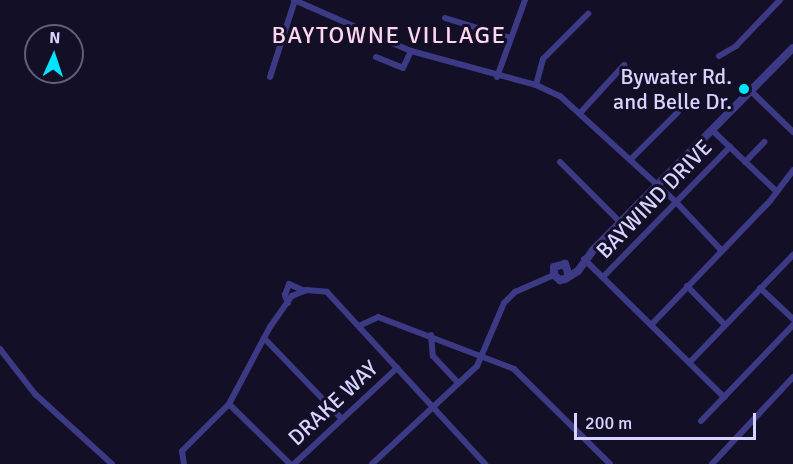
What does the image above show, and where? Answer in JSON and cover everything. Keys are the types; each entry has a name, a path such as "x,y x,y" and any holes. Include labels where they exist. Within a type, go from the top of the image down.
{"street":[{"path":"270,77 295,0 411,51 497,77 536,85 581,112 676,202 722,250"},
{"path":"497,77 510,38 523,13 525,0"},
{"path":"718,56 736,46 780,0"},
{"path":"536,85 543,59 588,14"},
{"path":"445,18 510,38"},
{"path":"554,275 556,265 569,272 578,271 584,259 793,48"},
{"path":"376,57 403,68 411,51"},
{"path":"581,112 624,65"},
{"path":"751,91 793,132"},
{"path":"631,159 678,112"},
{"path":"712,130 775,190"},
{"path":"745,162 764,142"},
{"name":"BAYWIND DRIVE","path":"603,276 730,147"},
{"path":"560,162 621,223"},
{"path":"652,324 770,201 775,190 793,170"},
{"path":"690,362 793,255"},
{"path":"584,259 724,396"},
{"path":"554,275 562,280 569,272"},
{"path":"372,464 380,461 432,407 477,366 504,303 515,292 554,275"},
{"path":"288,303 285,294 289,284 305,291 327,292 485,464"},
{"path":"687,286 725,325"},
{"path":"760,288 793,319"},
{"path":"184,464 182,451 229,404 264,338 288,303 305,291"},
{"path":"359,326 378,316 483,354 514,369 610,464"},
{"path":"701,421 793,325"},
{"path":"431,335 433,356 458,383"},
{"path":"264,338 341,418"},
{"path":"0,349 35,394 112,464"},
{"name":"DRAKE WAY","path":"292,464 397,369"},
{"path":"712,464 760,408 793,377"},
{"path":"229,404 292,464"}],"place":[{"name":"Bywater Rd. and Belle Dr.","path":"744,89"}],"district":[{"name":"BAYTOWNE VILLAGE","path":"389,36"}]}
